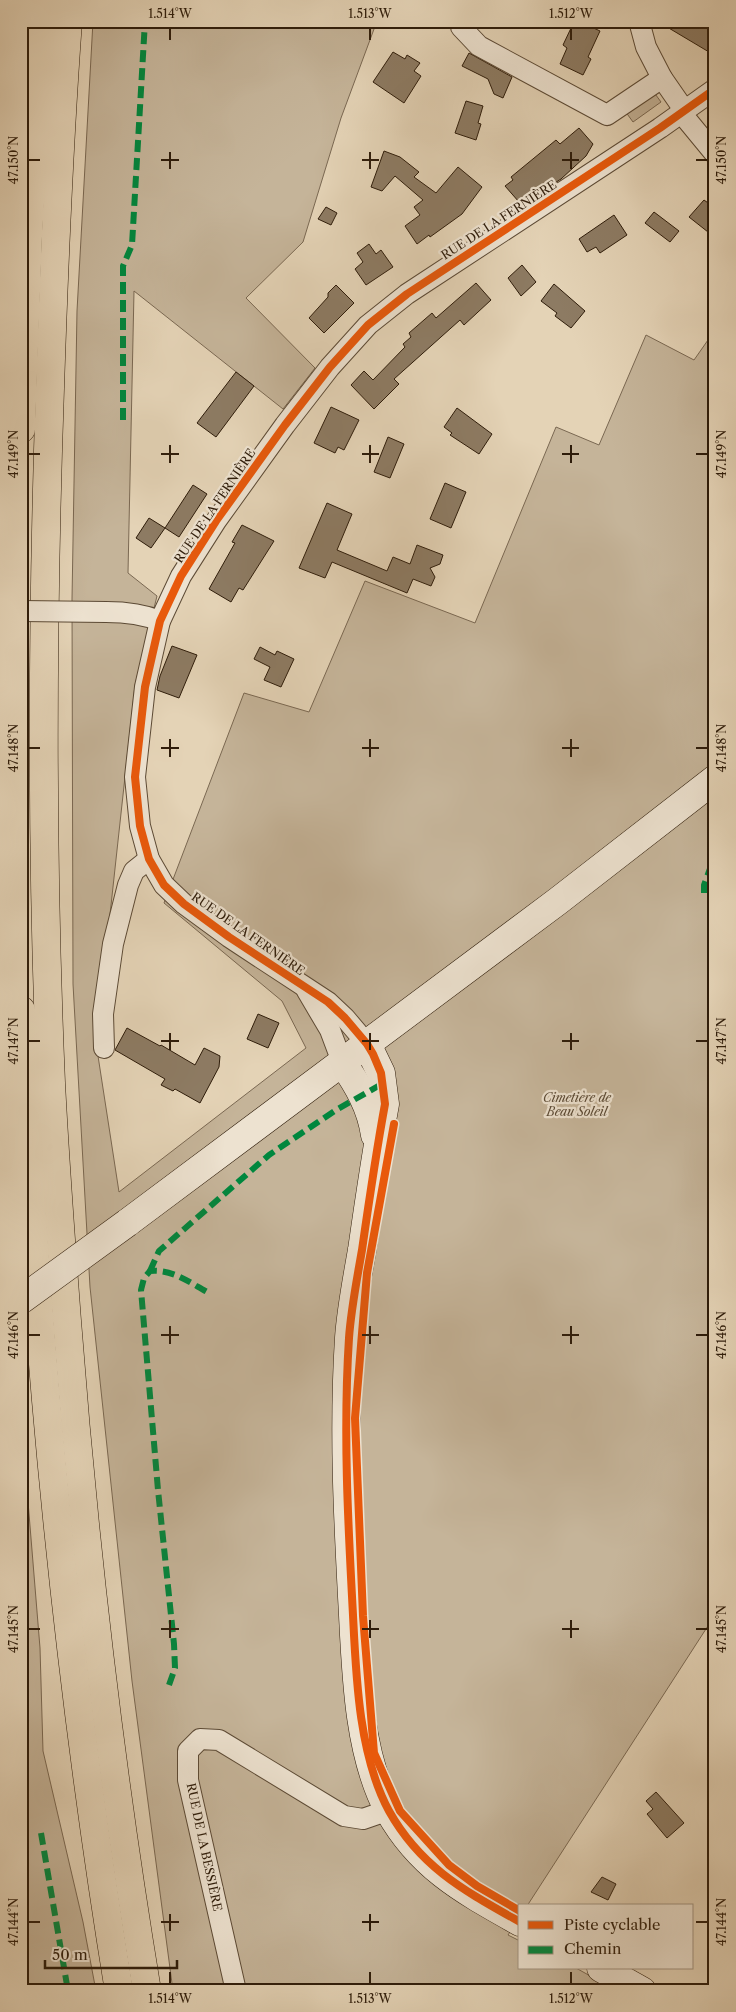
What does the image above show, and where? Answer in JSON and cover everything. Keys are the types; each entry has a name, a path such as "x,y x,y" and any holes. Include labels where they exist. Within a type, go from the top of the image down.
{"highway":[{"path":"21,429 28,236 41,21"},
{"path":"68,21 54,279 45,574 46,913 51,1087 73,1395 87,1548 113,1770 147,1991"},
{"path":"57,1188 70,1161 59,898 60,496 64,344 83,21"},
{"path":"21,1010 37,1288 57,1529 85,1770 119,1991"}],"street":[{"path":"639,21 646,47 662,78 687,120 715,154"},
{"path":"461,27 479,46 607,115 662,78"},
{"name":"RUE DE LA FERNIÈRE","path":"367,1044 345,1018 328,1002 306,990 272,964 229,937 184,904 164,885 149,859 140,826 136,777 145,687 160,621 181,576 216,521 313,388 368,325 407,294 715,89"},
{"path":"21,611 122,612 146,616 160,621"},
{"path":"21,1300 558,901 715,779"},
{"path":"104,1048 103,1014 115,936 128,885 134,871 149,859"},
{"name":"RUE DE LA FERNIÈRE","path":"306,990 330,1030 342,1062"},
{"path":"367,1044 381,1073 385,1104 376,1152 350,1336 346,1416 349,1549 355,1646 363,1728 372,1770 389,1810 404,1834 426,1861 449,1880 518,1921"},
{"path":"342,1062 370,1110 376,1152"},
{"name":"RUE DE LA BESSIÈRE","path":"236,1991 188,1780 188,1751 200,1739 219,1740 344,1816 363,1819 389,1810"},
{"path":"605,1970 642,1991"}],"green space":[{"name":"Cimetière de Beau Soleil","path":"93,21 377,21 341,118 303,242 246,298 315,368 283,409 134,291 128,573 157,596 135,685 96,1043 119,1192 306,1048 282,1001 164,903 244,693 309,712 365,581 475,623 556,427 599,445 646,335 694,360 715,330 715,1615 528,1904 518,1904 518,1920 508,1935 518,1940 518,1970 580,1970 617,1991 173,1991 132,1681 90,1287 73,984 72,599 77,311"},
{"path":"653,91 661,102 633,122 625,111"},
{"path":"21,1416 40,1648 43,1751 83,1922 96,1991 21,1991"}],"building":[{"path":"579,21 600,31 588,57 591,59 583,75 560,64 567,48 563,45 572,26 576,28"},
{"path":"657,21 712,21 707,29 715,34 715,42 709,52"},
{"path":"393,52 405,59 407,55 420,63 414,71 421,76 404,103 373,82"},
{"path":"469,53 512,77 503,98 494,94 488,79 462,66"},
{"path":"466,101 483,106 478,123 481,124 476,140 455,133"},
{"path":"579,128 593,144 586,156 561,179 527,201 524,197 519,202 505,186 513,180 511,177 556,140 560,144"},
{"path":"384,151 400,157 419,172 414,177 436,193 458,167 482,187 462,214 417,244 405,226 420,215 414,207 423,200 395,176 382,191 371,187"},
{"path":"704,200 715,208 715,222 708,232 689,217"},
{"path":"326,207 337,213 331,225 318,219"},
{"path":"654,212 679,231 670,242 645,223"},
{"path":"614,215 627,235 600,253 596,247 587,252 579,239"},
{"path":"369,244 376,254 381,250 393,267 366,285 355,269 363,262 357,253"},
{"path":"522,265 536,282 521,296 508,278"},
{"path":"476,283 491,300 464,325 460,320 394,379 399,384 374,409 351,385 364,371 373,380 405,347 403,344 411,337 409,333 432,313 436,318"},
{"path":"554,284 585,311 571,328 555,316 557,313 541,301"},
{"path":"336,285 354,303 324,333 309,318"},
{"path":"236,372 254,386 216,437 197,423"},
{"path":"331,407 359,420 344,450 338,447 335,453 314,443"},
{"path":"457,408 492,434 479,454 450,435 452,433 444,427"},
{"path":"388,437 404,444 390,478 374,472"},
{"path":"445,483 466,492 451,528 430,519"},
{"path":"193,485 207,494 179,537 165,528"},
{"path":"327,503 352,514 337,550 387,571 393,557 410,564 417,545 443,555 440,564 430,568 435,577 431,586 413,579 407,593 332,562 325,578 299,568"},
{"path":"149,518 165,528 151,548 136,538"},
{"path":"242,525 274,541 243,590 239,588 231,602 209,589 235,543 232,542"},
{"path":"172,646 197,655 179,698 157,690 160,676"},
{"path":"260,647 275,655 277,651 294,659 281,687 264,680 270,667 254,659"},
{"path":"258,1014 279,1023 268,1048 247,1039"},
{"path":"127,1028 195,1065 204,1048 220,1056 219,1067 200,1103 175,1089 173,1091 161,1085 165,1079 115,1050"},
{"path":"656,1792 684,1823 667,1838 647,1814 653,1809 646,1801"},
{"path":"602,1877 616,1884 608,1900 591,1892"}],"marked path":[{"path":"123,420 123,266 132,245 145,21"},
{"path":"704,893 704,885 711,866 715,865"},
{"path":"150,1271 159,1251 269,1155 336,1110 382,1084"},
{"path":"169,1685 175,1668 174,1644 158,1490 141,1290 144,1278 150,1271 158,1271 174,1274 209,1293"},
{"path":"41,1833 68,1991"}],"cycle path":[{"path":"518,1921 481,1900 446,1876 415,1848 389,1811 371,1766 365,1741 356,1664 348,1511 346,1408 349,1338 353,1305 385,1104 381,1073 367,1044 345,1018 328,1002 229,937 184,904 164,885 149,859 140,826 135,777 145,687 160,621 181,576 216,521 285,425 330,367 368,325 407,294 660,128 715,89"},
{"path":"394,1124 367,1273 355,1418 363,1616 374,1753 400,1811 449,1865 477,1886 518,1910"}]}
